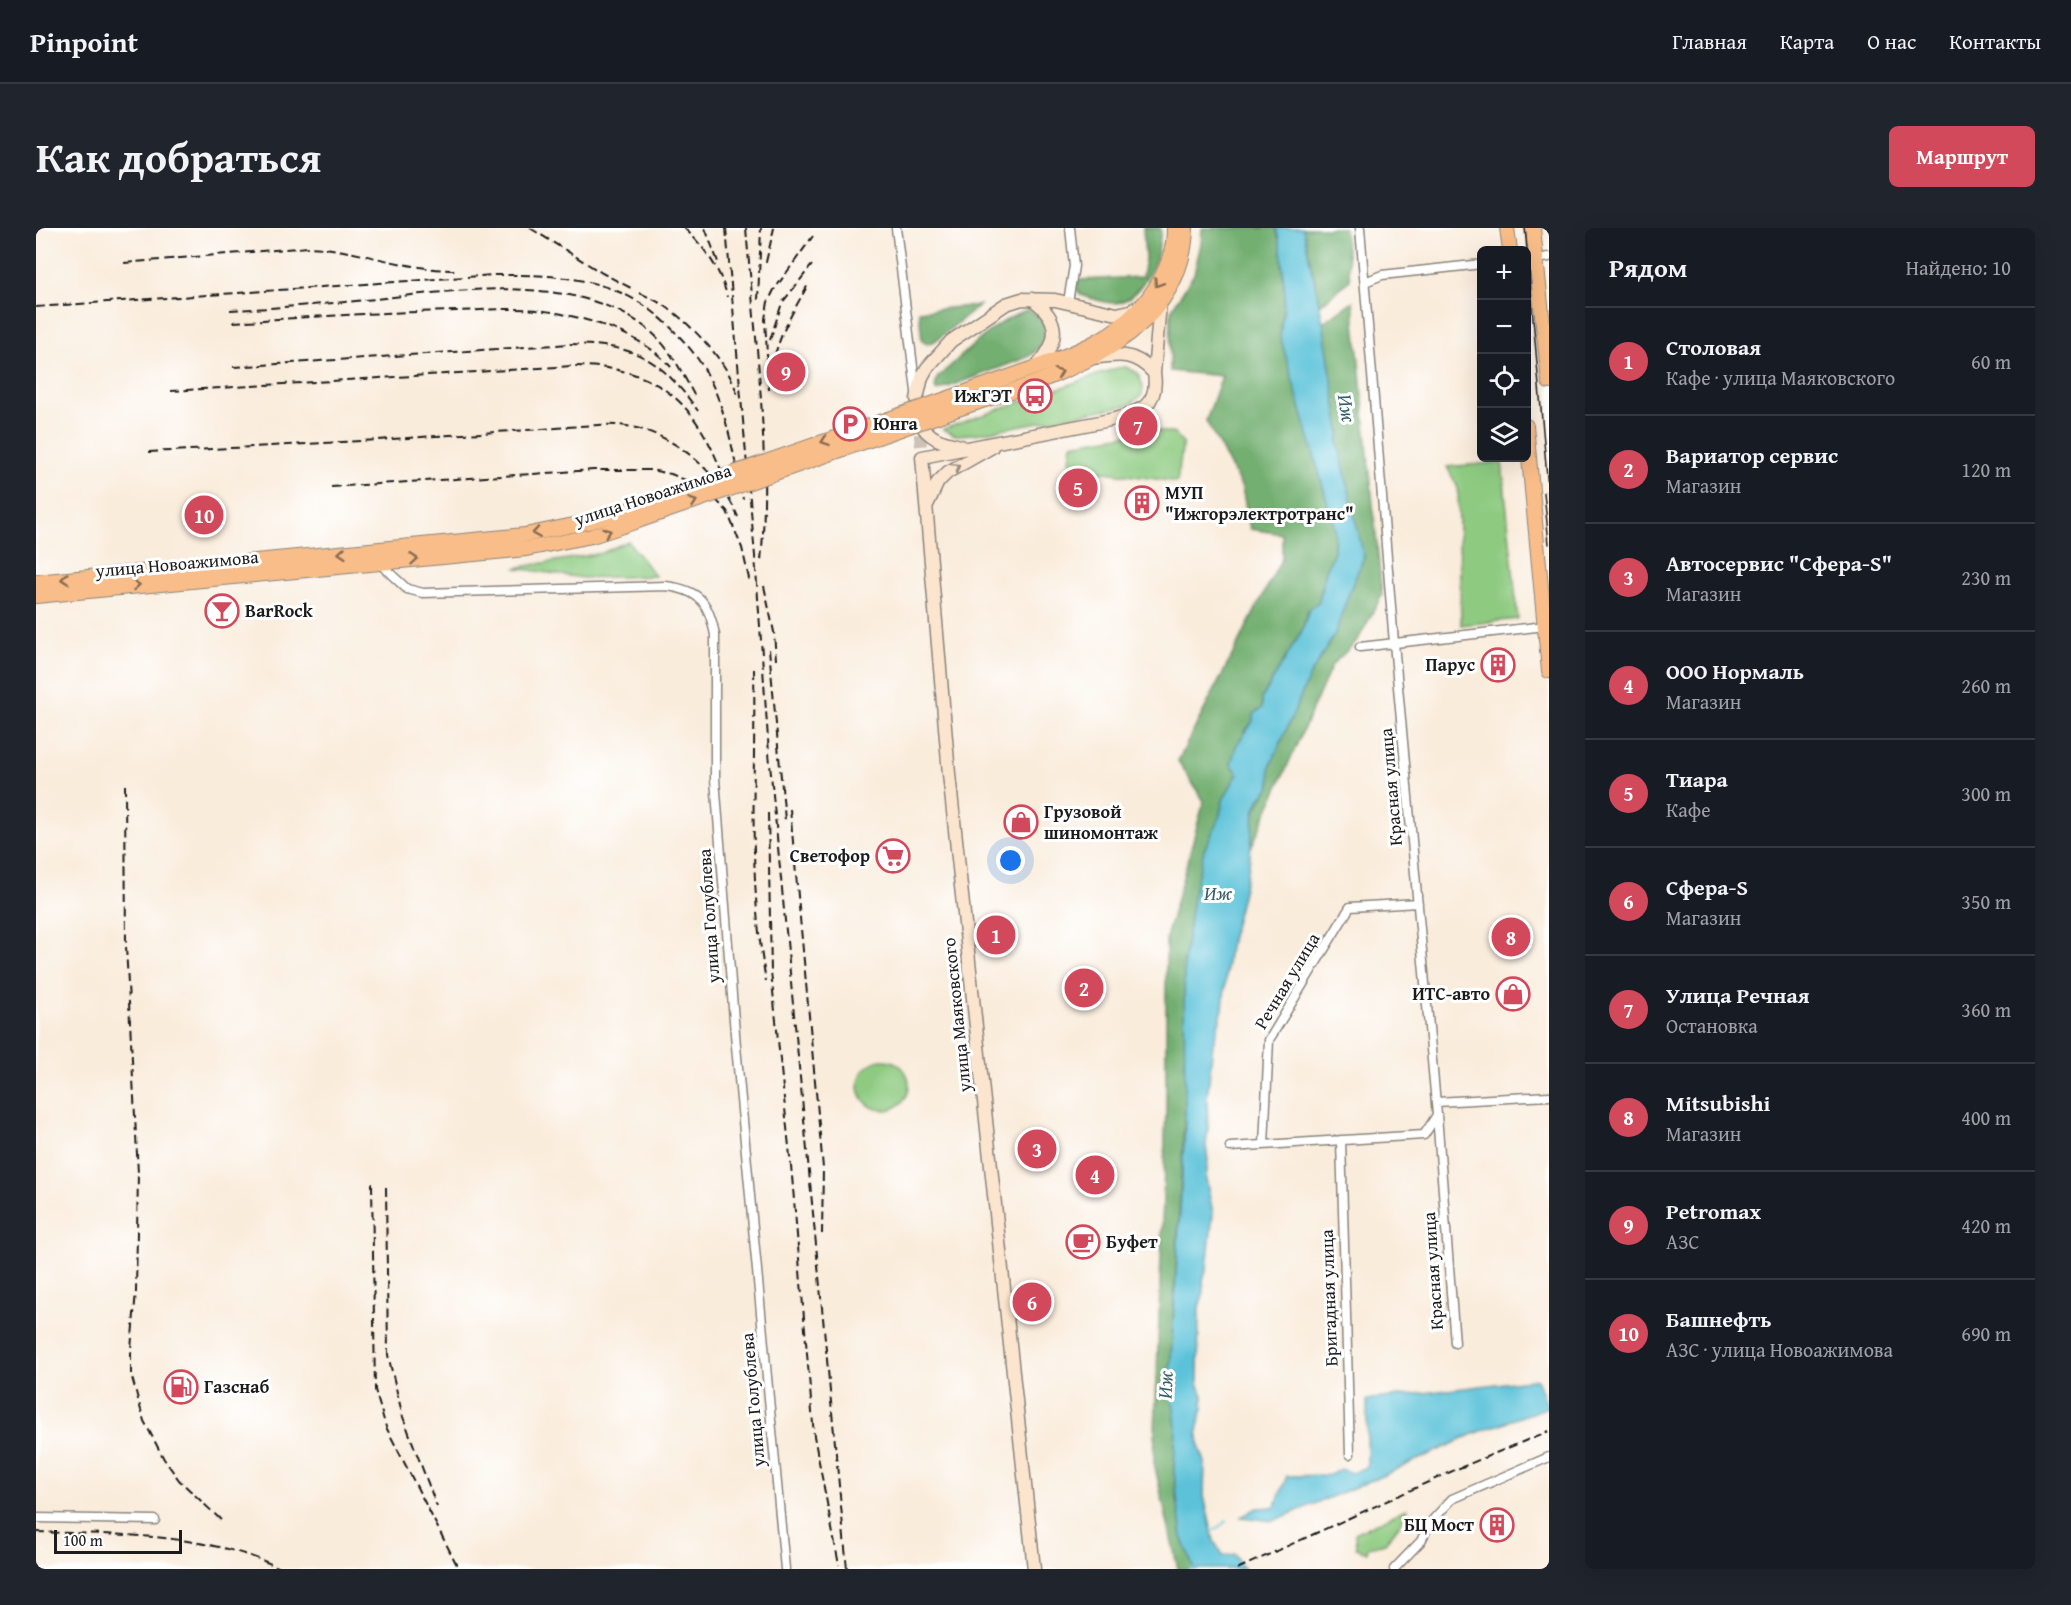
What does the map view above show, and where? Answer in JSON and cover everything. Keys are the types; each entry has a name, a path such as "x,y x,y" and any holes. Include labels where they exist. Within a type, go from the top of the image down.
{"main road":[{"name":"улица Новоажимова","path":"962,401 1102,340 1117,330 1143,304 1161,278 1170,261 1174,228"},
{"name":"улица Новоажимова","path":"36,596 550,545 592,536 636,515 962,401 1032,383 1092,358 1122,341 1140,326 1160,303 1181,266 1186,228"},
{"path":"1507,228 1509,246"},
{"path":"1533,228 1543,258 1549,382"},
{"path":"1031,298 1046,310 1051,318 1054,333 1048,354 1036,367"},
{"path":"917,399 922,377 927,368 951,341 1015,300 1031,298 1068,302 1117,314 1130,311 1143,304"},
{"path":"918,420 940,442 968,448 1136,413 1145,407 1156,385 1154,373 1160,303"},
{"path":"1092,358 1112,355 1135,358 1154,373"},
{"path":"926,506 938,482 948,472 999,442"},
{"name":"улица Маяковского","path":"968,448 922,457 949,774 1034,1569"},
{"path":"1531,459 1545,576 1545,626 1549,671"},
{"name":"улица Новоажимова","path":"36,582 525,535 636,515"}],"street":[{"path":"896,228 917,399"},
{"path":"1068,302 1074,266 1070,228"},
{"name":"Красная улица","path":"1360,228 1455,1342"},
{"path":"1365,282 1382,275 1477,265"},
{"name":"улица Голублева","path":"378,562 408,589 423,592 666,586 682,588 697,594 706,605 715,635 716,779 736,1046 785,1569"},
{"path":"1360,647 1545,626"},
{"name":"Речная улица","path":"1264,1145 1269,1040 1350,907 1418,903"},
{"path":"1436,1102 1549,1096"},
{"path":"1230,1146 1424,1136 1437,1115"},
{"name":"Бригадная улица","path":"1341,1140 1350,1454"},
{"path":"1394,1569 1421,1541 1430,1523 1452,1499 1549,1457"},
{"path":"36,1518 155,1520"}],"green space":[{"path":"1143,228 1160,228 1161,232 1156,260 1140,288 1128,299 1114,303 1081,295 1076,288 1077,280 1142,277 1145,258"},
{"path":"1202,228 1276,228 1281,248 1285,297 1280,336 1335,529 1334,551 1326,571 1319,602 1308,610 1302,630 1262,698 1262,708 1255,713 1252,723 1244,732 1238,773 1223,800 1219,819 1204,850 1185,1106 1170,1376 1176,1426 1174,1472 1182,1536 1194,1569 1178,1569 1154,1463 1166,1109 1166,938 1204,801 1178,761 1282,558 1282,534 1250,529 1242,488 1206,421 1222,376 1170,371 1171,310 1194,274"},
{"path":"1303,228 1344,228 1350,280 1320,305"},
{"path":"1353,301 1382,595 1358,640 1332,665 1251,848 1254,815 1260,801 1271,786 1270,767 1310,675 1335,634 1364,558 1338,442 1340,431 1323,322"},
{"path":"980,305 935,341 927,344 922,341 919,311"},
{"path":"1028,310 1042,318 1045,336 1038,349 1028,357 937,391 935,388 937,378 969,349 1003,322"},
{"path":"1126,367 1138,373 1143,387 1142,395 1129,405 975,434 955,435 943,429 1117,368"},
{"path":"1155,430 1175,434 1183,443 1177,482 1069,467 1072,444"},
{"path":"1502,462 1518,619 1461,625 1458,488 1447,467"},
{"path":"628,541 655,576 583,578 515,568 602,553"},
{"path":"879,1060 889,1060 902,1067 909,1080 909,1090 902,1103 889,1110 879,1110 870,1106 863,1099 859,1090 859,1080 863,1071 870,1064"},
{"path":"1408,1508 1402,1521 1385,1543 1368,1547 1367,1552 1356,1548 1355,1533"}],"water":[{"name":"Иж","path":"1276,228 1303,228 1323,322 1340,432 1338,442 1364,557 1335,634 1310,675 1270,767 1271,786 1260,798 1254,812 1249,866 1228,953 1223,1009 1213,1044 1207,1099 1206,1179 1213,1213 1207,1268 1203,1279 1204,1292 1199,1307 1198,1383 1203,1396 1203,1409 1198,1435 1205,1462 1204,1496 1214,1541 1223,1556 1234,1554 1244,1569 1194,1569 1182,1536 1174,1472 1176,1426 1170,1376 1185,1125 1184,961 1193,897 1204,850 1219,819 1223,800 1238,773 1231,764 1236,746 1252,723 1255,713 1262,708 1262,698 1302,631 1309,610 1319,601 1326,571 1334,551 1335,529 1280,336 1285,296 1281,248"},
{"path":"1537,1379 1548,1407 1476,1433 1382,1476 1273,1521 1241,1517 1257,1508 1275,1507 1287,1476 1330,1475 1341,1469 1352,1473 1367,1467 1367,1400"}],"waterway":[{"path":"1213,1531 1227,1521"}],"tunnel":[{"path":"918,416 922,457"}],"tram line":[{"path":"1525,228 1549,499"},
{"path":"1544,492 1549,544"}],"railway":[{"path":"530,228 602,273 631,288"},
{"path":"684,228 711,259 721,278 727,297"},
{"path":"705,228 718,262"},
{"path":"726,228 755,556 769,753 847,1569"},
{"path":"746,228 763,436 764,519 761,561"},
{"path":"758,300 761,228"},
{"path":"766,262 774,228"},
{"path":"769,390 765,319 768,302 774,290 813,236"},
{"path":"124,263 309,247 420,267 458,270"},
{"path":"770,340 782,303 812,265"},
{"path":"36,307 494,275 545,276 592,283 635,300 656,314 680,337 697,358 721,405 743,499"},
{"path":"772,369 782,335 809,283"},
{"path":"230,310 481,290 554,293 589,300 621,312 650,331 670,353 694,395"},
{"path":"640,293 675,313 697,333 718,357 733,382 737,394"},
{"path":"233,322 401,312 507,309 545,311 588,320 619,331 647,347 671,367"},
{"path":"233,367 570,344 593,345 629,351 658,366 698,411"},
{"path":"171,391 572,366 604,368 632,374 655,384 675,398 692,416 706,438 729,493"},
{"path":"149,452 619,425 644,430 678,446 720,485 738,517"},
{"path":"331,487 593,470 650,470 671,474 704,488 727,511 742,548 750,583"},
{"path":"764,586 774,632 776,660"},
{"path":"769,649 785,820"},
{"path":"754,669 754,864 756,903 766,981"},
{"path":"125,785 126,946 138,1173 136,1291 131,1374 144,1421 164,1459 179,1480 221,1520"},
{"path":"790,809 823,1168 822,1234"},
{"path":"768,813 771,972 792,1176 814,1436 839,1565"},
{"path":"372,1183 375,1390 386,1427 459,1569"},
{"path":"386,1187 388,1355 403,1417 437,1507"},
{"path":"1237,1569 1457,1469 1549,1431"},
{"path":"36,1532 130,1535 192,1542 223,1548 282,1569"}],"place":[{"name":"Petromax","path":"786,372"},
{"name":"ИжГЭТ","path":"1035,396"},
{"name":"Юнга","path":"850,424"},
{"name":"Улица Речная","path":"1138,426"},
{"name":"Тиара","path":"1078,488"},
{"name":"МУП \"Ижгорэлектротранс\"","path":"1142,503"},
{"name":"Башнефть","path":"204,515"},
{"name":"BarRock","path":"222,611"},
{"name":"Парус","path":"1498,665"},
{"name":"Грузовой шиномонтаж","path":"1021,822"},
{"name":"Светофор","path":"893,856"},
{"name":"Столовая","path":"996,935"},
{"name":"Mitsubishi","path":"1511,937"},
{"name":"Вариатор сервис","path":"1084,988"},
{"name":"ИТС-авто","path":"1513,994"},
{"name":"Автосервис \"Сфера-S\"","path":"1037,1149"},
{"name":"ООО Нормаль","path":"1095,1175"},
{"name":"Буфет","path":"1083,1242"},
{"name":"Сфера-S","path":"1032,1302"},
{"name":"Газснаб","path":"181,1387"},
{"name":"БЦ Мост","path":"1497,1525"}]}
